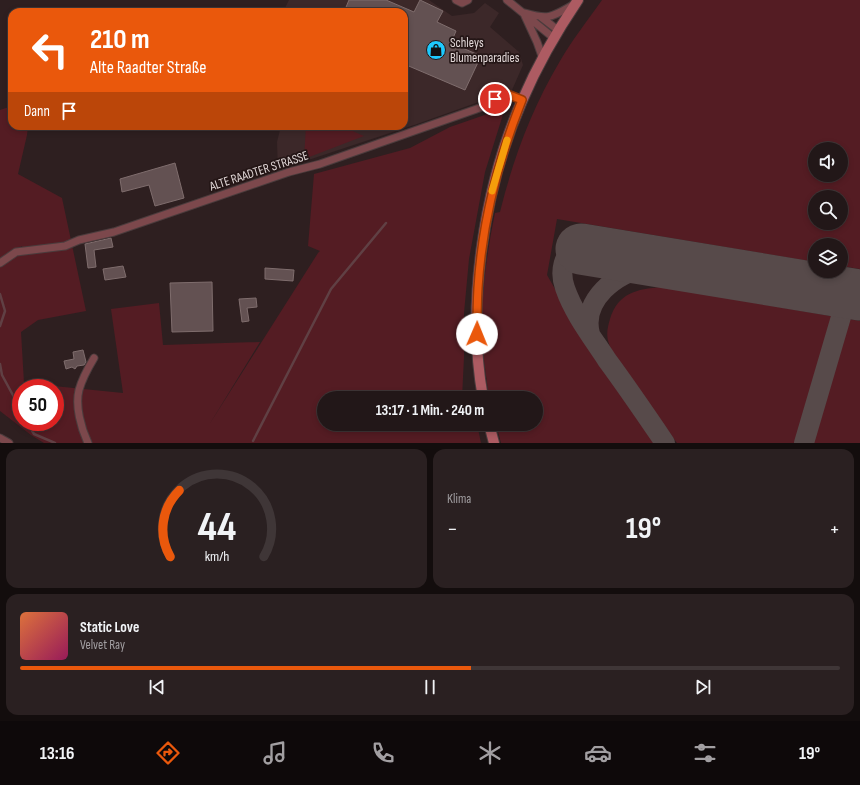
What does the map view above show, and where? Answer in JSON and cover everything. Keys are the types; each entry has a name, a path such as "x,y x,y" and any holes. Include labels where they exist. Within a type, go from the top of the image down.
{"main road":[{"path":"482,391 477,334 478,288 484,233 492,192 511,127 522,100 543,59 577,2"},
{"path":"491,431 494,443"}],"street":[{"path":"456,0 462,3 468,0"},
{"path":"507,0 546,32 557,35"},
{"path":"523,12 541,17 553,16 577,2"},
{"path":"523,12 543,59"},
{"path":"541,17 557,35"},
{"name":"ALTE RAADTER STRASSE","path":"0,263 16,252 65,246 79,240 114,232 289,172 320,164 488,105 495,99 507,94 522,100"},
{"path":"88,443 78,406 79,390 94,358"},
{"path":"0,438 10,443"}],"shaded area":[{"path":"289,0 429,0 452,16 474,13 485,3 499,13 490,27 519,52 523,65 512,90 408,127 408,8 285,8"},
{"path":"602,0 860,0 860,269 848,267 848,238 808,238 808,261 557,219 547,275 595,359 655,443 501,443 498,431 543,431 543,391 488,391 483,355 482,303 489,243 495,213 500,212 517,153 532,115 550,79 575,38"},
{"path":"8,107 8,130 28,130 18,174 62,198 86,311 38,320 21,332 24,379 12,379 12,420 0,411 0,266 10,258 23,253 22,246 0,260 0,110"},
{"path":"505,108 485,172 469,259 464,313 462,391 317,391 317,431 478,431 481,443 44,443 26,431 64,431 64,387 123,393 111,309 159,303 163,345 260,342 209,425 320,251 308,246 314,174 410,148 450,127"},
{"path":"280,130 399,130 278,170 277,142"},
{"path":"306,130 350,130 364,136 304,159"},
{"path":"661,287 860,321 860,443 677,443 615,357 610,347 607,334 610,319 614,310 623,298 636,291"}],"building":[{"name":"Schleys Blumenparadies","path":"349,0 386,0 405,8 346,8"},
{"name":"Schleys Blumenparadies","path":"420,0 443,11 437,22 456,31 451,43 481,56 465,90 408,66 408,9 414,12"},
{"path":"175,163 184,198 155,206 149,185 122,192 120,179"},
{"path":"111,238 113,247 94,250 96,267 88,268 85,244"},
{"path":"123,266 126,277 105,280 103,269"},
{"path":"265,268 294,270 293,281 265,279"},
{"path":"212,282 213,331 172,332 170,283"},
{"path":"256,298 257,307 247,308 249,321 242,322 239,299"},
{"path":"83,350 86,362 84,365 77,366 75,369 72,367 66,369 64,361 74,359 73,352"}],"waterway":[{"path":"253,441 331,289 386,223"},
{"path":"0,294 5,311 0,326"},
{"path":"0,364 2,375 12,393"},
{"path":"32,431 34,434 55,443"}],"taxiway":[{"path":"581,249 574,250 569,254 564,264 563,282 569,298 589,334 665,443"},
{"path":"590,334 589,322 591,310 596,299 613,281 636,270 647,267 664,266 693,268"},
{"path":"804,443 848,293"}],"runway":[{"path":"581,249 860,295"}],"slow traffic":[{"path":"492,191 507,140"}],"place":[{"name":"Schleys Blumenparadies","path":"436,50"}],"route":[{"path":"477,334 478,288 484,233 492,192 511,127 522,100 507,94 495,99"}]}
